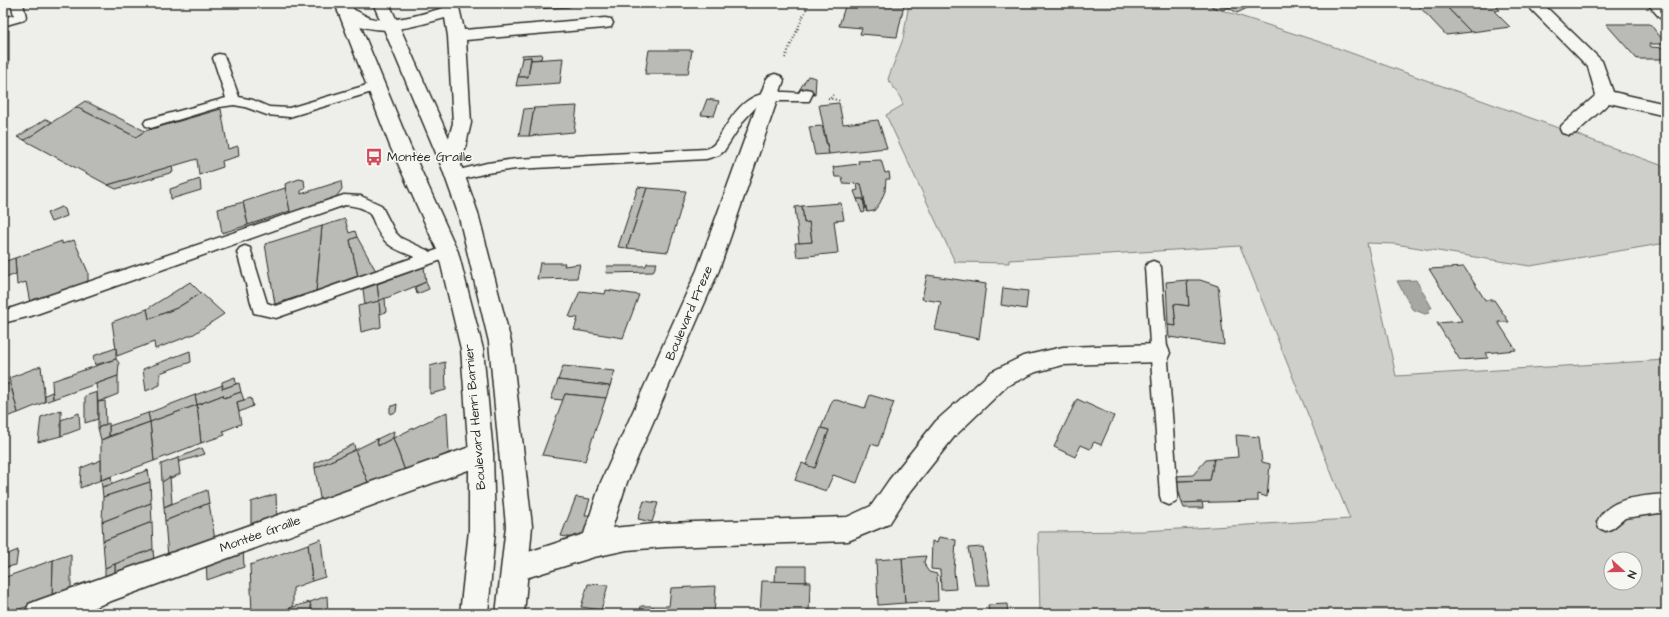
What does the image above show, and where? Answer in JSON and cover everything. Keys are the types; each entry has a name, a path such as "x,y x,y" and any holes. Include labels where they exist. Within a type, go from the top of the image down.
{"street":[{"path":"381,3 453,171 468,213 500,342 519,526 516,568 510,614"},
{"path":"1533,3 1596,65 1605,96"},
{"path":"1655,3 1666,14"},
{"path":"345,8 362,21 374,24 390,25 451,7 457,36 462,123 453,171"},
{"name":"Boulevard Henri Barnier","path":"345,8 400,146 472,349 481,454 482,530 474,614"},
{"path":"457,36 605,23"},
{"name":"Boulevard Freze","path":"594,544 614,482 708,270 772,88"},
{"path":"1605,96 1666,110"},
{"path":"1569,129 1605,96"},
{"path":"516,568 594,544 627,538 665,535 848,529 880,515 898,488 945,429 999,379 1031,363 1063,356 1159,353"},
{"name":"Montée Graille","path":"39,614 481,454"}],"lane":[{"path":"3,22 20,17 17,3"},
{"path":"219,58 234,102"},
{"path":"151,123 219,103 248,103 267,111 289,113 377,86"},
{"path":"453,171 516,164 706,154 714,152 749,106 772,88 804,98 806,93"},
{"path":"3,317 25,311 344,200 361,201 376,209 389,236 396,242 439,255"},
{"path":"244,252 260,308 276,312 439,255"},
{"path":"1153,267 1169,496"},
{"path":"1606,522 1620,510 1651,504 1666,503"}],"path":[{"path":"772,88 806,14 809,3"},
{"path":"830,98 833,95"}],"shaded area":[{"path":"909,3 1200,3 1329,45 1666,167 1666,243 1530,266 1395,244 1367,243 1396,376 1666,360 1666,614 1040,614 1038,532 1144,531 1350,519 1240,246 1009,260 1009,263 955,262 886,115 903,105 901,99 888,79 903,39"},
{"path":"1416,280 1432,308 1429,308 1429,313 1425,314 1412,309 1397,281"}],"building":[{"path":"536,3 571,3 570,7 535,9"},
{"path":"846,3 904,5 897,37 860,34 862,28 839,26"},
{"path":"1214,3 1221,3 1228,7 1223,10 1212,7"},
{"path":"1240,3 1247,8 1237,13 1228,7"},
{"path":"1416,3 1443,3 1471,32 1446,35"},
{"path":"1443,3 1493,3 1500,10 1494,11 1510,27 1471,32"},
{"path":"1606,24 1650,24 1666,44 1649,44 1651,47 1666,48 1666,59 1637,59"},
{"path":"9,30 9,64 3,65 3,32"},
{"path":"649,50 692,50 688,74 645,74"},
{"path":"542,54 541,59 531,60 531,57 522,58 522,55"},
{"path":"531,57 528,77 518,77 522,58"},
{"path":"563,58 560,83 516,86 518,77 528,77 531,60"},
{"path":"808,76 816,78 815,95 798,92"},
{"path":"707,99 719,101 714,116 701,115"},
{"path":"85,101 145,131 136,137 76,107"},
{"path":"839,103 843,124 878,120 887,148 829,154 819,105"},
{"path":"577,106 574,132 529,136 534,108"},
{"path":"76,107 136,137 145,131 221,109 228,149 238,146 239,156 222,161 223,167 199,175 197,159 108,185 24,140"},
{"path":"534,108 529,136 519,136 524,109"},
{"path":"46,119 52,122 25,140 17,137"},
{"path":"822,126 829,154 815,155 809,127"},
{"path":"881,160 885,173 889,172 890,179 886,179 885,191 880,203 874,211 867,212 861,184 843,183 842,177 835,177 833,167 859,164 858,161"},
{"path":"172,166 173,172 116,189 108,185"},
{"path":"200,179 201,190 171,199 170,189"},
{"path":"299,179 304,180 305,188 301,191 301,194 341,181 342,189 336,197 290,213 285,184"},
{"path":"857,184 861,184 867,212 863,199 857,199 854,191 858,190"},
{"path":"638,187 647,188 627,248 618,247"},
{"path":"285,188 290,211 248,225 243,202"},
{"path":"647,188 686,191 668,252 627,248"},
{"path":"857,199 863,199 865,212 862,213"},
{"path":"243,202 248,225 222,233 218,209"},
{"path":"841,203 844,220 834,221 838,253 797,257 795,243 812,242 809,222 804,223 802,206"},
{"path":"802,206 804,223 809,222 812,242 799,243 795,207"},
{"path":"61,207 65,209 67,216 51,222 47,213"},
{"path":"345,219 349,233 355,231 357,237 350,240 358,276 316,291 322,226"},
{"path":"322,226 316,291 275,304 265,244"},
{"path":"357,237 376,271 358,276 350,240"},
{"path":"74,240 88,272 88,282 30,303 26,282 17,285 15,258 62,241 62,244"},
{"path":"15,258 16,274 3,279 3,262"},
{"path":"540,263 565,263 564,266 580,264 577,278 537,279"},
{"path":"647,263 657,263 653,272 606,273 607,266 646,266"},
{"path":"424,267 426,282 379,301 377,284"},
{"path":"1464,267 1485,300 1494,300 1509,322 1498,322 1516,350 1485,353 1488,358 1460,360 1437,323 1462,321 1429,269"},
{"path":"927,275 986,284 979,339 935,330 941,302 922,299"},
{"path":"1187,280 1189,306 1174,304 1176,326 1168,325 1166,282"},
{"path":"1187,280 1200,280 1218,286 1224,345 1169,337 1168,325 1176,326 1174,304 1189,306"},
{"path":"190,282 201,293 177,308 149,319 147,309"},
{"path":"426,282 429,289 417,294 415,287"},
{"path":"377,284 379,301 365,305 363,289"},
{"path":"1003,288 1028,291 1026,309 1001,305"},
{"path":"606,290 639,295 623,338 574,330 578,318 569,317 580,291 605,294"},
{"path":"201,293 224,314 194,334 155,349 154,342 117,356 112,322 147,309 149,319 177,308"},
{"path":"385,298 386,312 380,314 379,301"},
{"path":"379,301 381,327 361,332 358,306"},
{"path":"116,348 116,359 95,365 93,356"},
{"path":"190,351 191,362 160,373 160,385 146,391 143,369"},
{"path":"116,359 119,363 118,376 53,399 52,381"},
{"path":"445,362 446,390 430,394 430,366"},
{"path":"41,366 45,402 18,413 9,378"},
{"path":"563,366 615,371 610,386 558,380"},
{"path":"118,376 118,394 98,402 96,384"},
{"path":"235,377 236,384 222,389 222,382"},
{"path":"558,380 610,386 606,398 565,394 563,400 551,399"},
{"path":"10,383 18,413 3,418 3,386"},
{"path":"239,383 241,392 224,398 223,395 197,405 195,395 223,385 222,389"},
{"path":"52,392 53,399 45,402 45,395"},
{"path":"97,392 98,419 85,423 85,396"},
{"path":"241,392 244,400 237,402 241,424 223,431 225,435 201,443 197,405 223,395 224,398"},
{"path":"565,394 606,398 585,461 542,455"},
{"path":"195,395 197,405 150,422 148,413"},
{"path":"870,395 894,402 878,446 871,444 857,483 833,475 826,491 795,480 802,463 815,468 829,430 821,428 833,399 865,408"},
{"path":"251,398 253,406 239,412 237,402"},
{"path":"1077,399 1114,416 1101,445 1094,442 1090,449 1081,445 1075,457 1054,447"},
{"path":"105,401 106,424 98,428 98,402"},
{"path":"397,404 396,412 390,414 390,407"},
{"path":"197,405 201,443 154,461 150,422"},
{"path":"61,410 61,436 38,442 41,417"},
{"path":"447,412 449,453 405,471 393,438"},
{"path":"79,413 80,429 61,436 61,420"},
{"path":"148,413 150,422 109,436 109,426"},
{"path":"150,422 154,461 101,480 101,440"},
{"path":"109,423 109,436 101,440 98,428"},
{"path":"821,428 829,430 815,468 806,465"},
{"path":"394,431 393,438 378,446 377,439"},
{"path":"1236,435 1259,437 1262,462 1270,464 1267,497 1258,494 1258,501 1182,503 1176,481 1210,480 1214,459 1238,457"},
{"path":"393,438 405,471 369,485 355,450 377,439 378,446"},
{"path":"354,444 355,450 315,468 315,463"},
{"path":"202,448 205,454 179,462 178,458"},
{"path":"355,450 369,485 321,504 315,468"},
{"path":"178,458 180,474 162,482 161,464"},
{"path":"1214,459 1210,480 1176,481 1175,476 1193,475 1206,460"},
{"path":"101,460 101,480 80,488 81,468"},
{"path":"148,470 150,482 103,497 102,487"},
{"path":"111,477 112,484 102,487 101,480"},
{"path":"170,477 172,503 164,507 162,482"},
{"path":"150,482 151,503 102,522 103,497"},
{"path":"207,490 209,503 165,521 164,507"},
{"path":"276,494 277,520 251,527 251,502"},
{"path":"576,497 590,499 585,515 593,515 582,539 561,536"},
{"path":"644,501 658,503 652,522 638,519"},
{"path":"1202,502 1203,508 1184,508 1182,503"},
{"path":"151,503 152,522 103,541 102,522"},
{"path":"209,503 215,540 168,557 165,521"},
{"path":"152,522 153,549 105,568 103,541"},
{"path":"939,537 956,540 954,571 956,589 941,590 940,570 931,569 932,541 937,543"},
{"path":"321,539 325,577 312,581 308,544"},
{"path":"308,544 312,581 293,588 293,607 275,614 252,614 250,565"},
{"path":"243,547 244,567 207,580 206,560"},
{"path":"983,547 990,585 975,585 968,548"},
{"path":"153,549 154,562 115,575 115,564"},
{"path":"18,550 16,565 3,568 3,556"},
{"path":"71,554 71,593 52,599 53,560"},
{"path":"926,556 924,562 926,568 929,572 937,574 938,601 905,603 902,558"},
{"path":"902,558 905,603 878,605 876,560"},
{"path":"53,560 52,599 3,614 3,578"},
{"path":"115,564 115,575 105,579 105,568"},
{"path":"776,566 806,566 806,582 775,582"},
{"path":"762,581 810,582 809,614 760,614"},
{"path":"588,584 608,585 601,610 581,607"},
{"path":"716,586 714,614 652,614 653,606 669,606 671,588"},
{"path":"327,596 328,614 312,614 310,602"},
{"path":"310,602 312,614 275,614 293,607"},
{"path":"1007,604 1008,614 989,614 988,605"},
{"path":"641,606 653,606 652,614 640,614"}],"place":[{"name":"Montée Graille","path":"374,157"}]}
